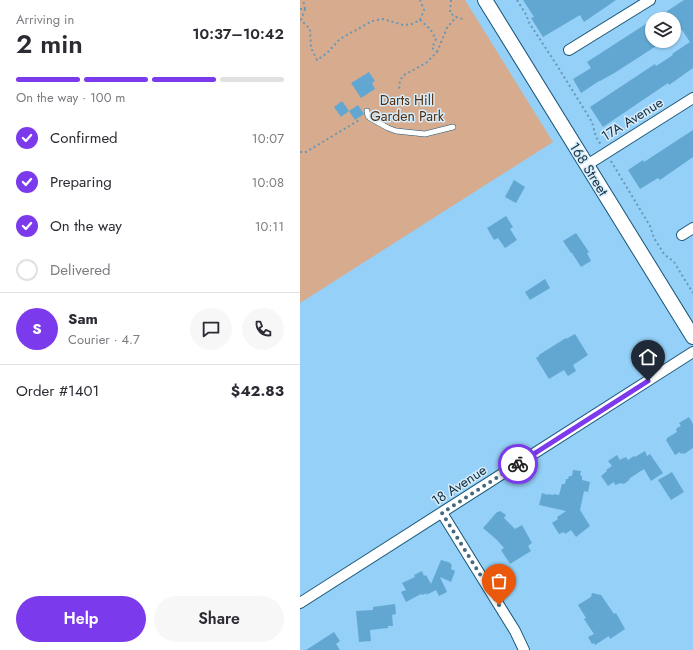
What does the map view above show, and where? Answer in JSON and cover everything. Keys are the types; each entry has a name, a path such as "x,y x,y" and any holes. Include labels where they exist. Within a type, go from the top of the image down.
{"main road":[{"name":"168 Street","path":"485,0 693,337"}],"street":[{"path":"570,50 650,0"},
{"name":"17A Avenue","path":"587,165 693,98"},
{"path":"682,235 693,228"},
{"name":"18 Avenue","path":"300,603 693,352"},
{"path":"442,513 515,631 524,650"}],"lane":[{"path":"367,113 388,128 396,131 425,134 453,127"}],"path":[{"path":"303,0 305,9 301,20 310,29 311,48 317,60 340,39 372,21 383,19 403,25 412,24 420,20 424,10 420,0"},
{"path":"451,0 450,13 465,20"},
{"path":"517,0 527,16 528,21 592,122 596,137"},
{"path":"300,9 305,9"},
{"path":"400,90 400,80 404,75 426,63 437,52 447,28 456,17"},
{"path":"420,20 430,29 436,39 432,48 437,52"},
{"path":"300,152 306,152 367,113"},
{"path":"616,168 650,226 654,238 664,254 674,262 693,293"}],"green space":[{"name":"Darts Hill Garden Park","path":"300,0 465,0 553,142 300,303"}],"building":[{"path":"523,0 616,0 584,22 580,15 543,37 531,18 534,17"},
{"path":"684,0 693,0 693,68 603,127 590,107 655,64 656,66 673,55 672,54 690,42 681,30 681,12 666,12"},
{"path":"645,25 645,48 653,48 581,93 573,79 591,68 587,62"},
{"path":"369,72 375,81 372,83 375,89 361,98 351,83"},
{"path":"342,101 349,111 341,117 334,107"},
{"path":"358,105 364,114 355,120 349,111"},
{"path":"693,130 693,157 660,180 658,178 640,189 628,170 643,160 644,162"},
{"path":"514,180 525,187 516,203 505,197"},
{"path":"506,216 513,227 510,229 517,240 505,248 498,238 494,240 487,228"},
{"path":"576,233 589,252 587,253 591,261 581,267 563,241"},
{"path":"545,279 550,288 530,300 525,292"},
{"path":"575,334 588,355 573,365 576,371 568,376 564,370 549,379 536,358 566,338"},
{"path":"689,417 693,424 693,448 684,454 681,454 680,452 675,455 666,440 677,432 677,428 681,426 679,423"},
{"path":"645,451 647,456 650,454 663,473 651,481 644,469 624,484 621,483 615,485 614,482 608,486 601,476 612,466 608,461 617,455 620,460 626,457 628,460"},
{"path":"573,470 581,471 580,475 582,476 582,480 590,482 588,492 584,491 580,510 590,526 576,537 571,530 565,534 564,532 559,534 552,523 558,519 557,517 566,511 539,505 542,493 548,495 559,495 562,484 565,484 566,479 568,479 569,476 572,476"},
{"path":"672,472 684,492 671,500 658,480"},
{"path":"500,511 506,515 504,518 515,529 522,525 532,543 528,546 531,551 510,564 501,550 504,548 483,528 497,512"},
{"path":"441,560 451,563 451,569 455,571 451,582 440,577 447,592 439,596 436,590 426,595 427,593 421,594 406,602 401,592 406,590 402,583 415,577 414,575 422,571 424,576 426,575 431,584"},
{"path":"592,593 601,595 614,614 616,613 625,629 610,639 609,636 595,645 594,643 592,644 588,637 594,634 584,619 586,618 578,605 591,597"},
{"path":"395,604 396,614 392,615 393,626 370,630 371,641 359,642 356,611 373,610 373,607"},
{"path":"334,632 340,641 336,644 340,650 306,650"}],"way so far":[{"path":"499,605 442,513 518,464"}],"route":[{"path":"518,464 648,381"}]}
